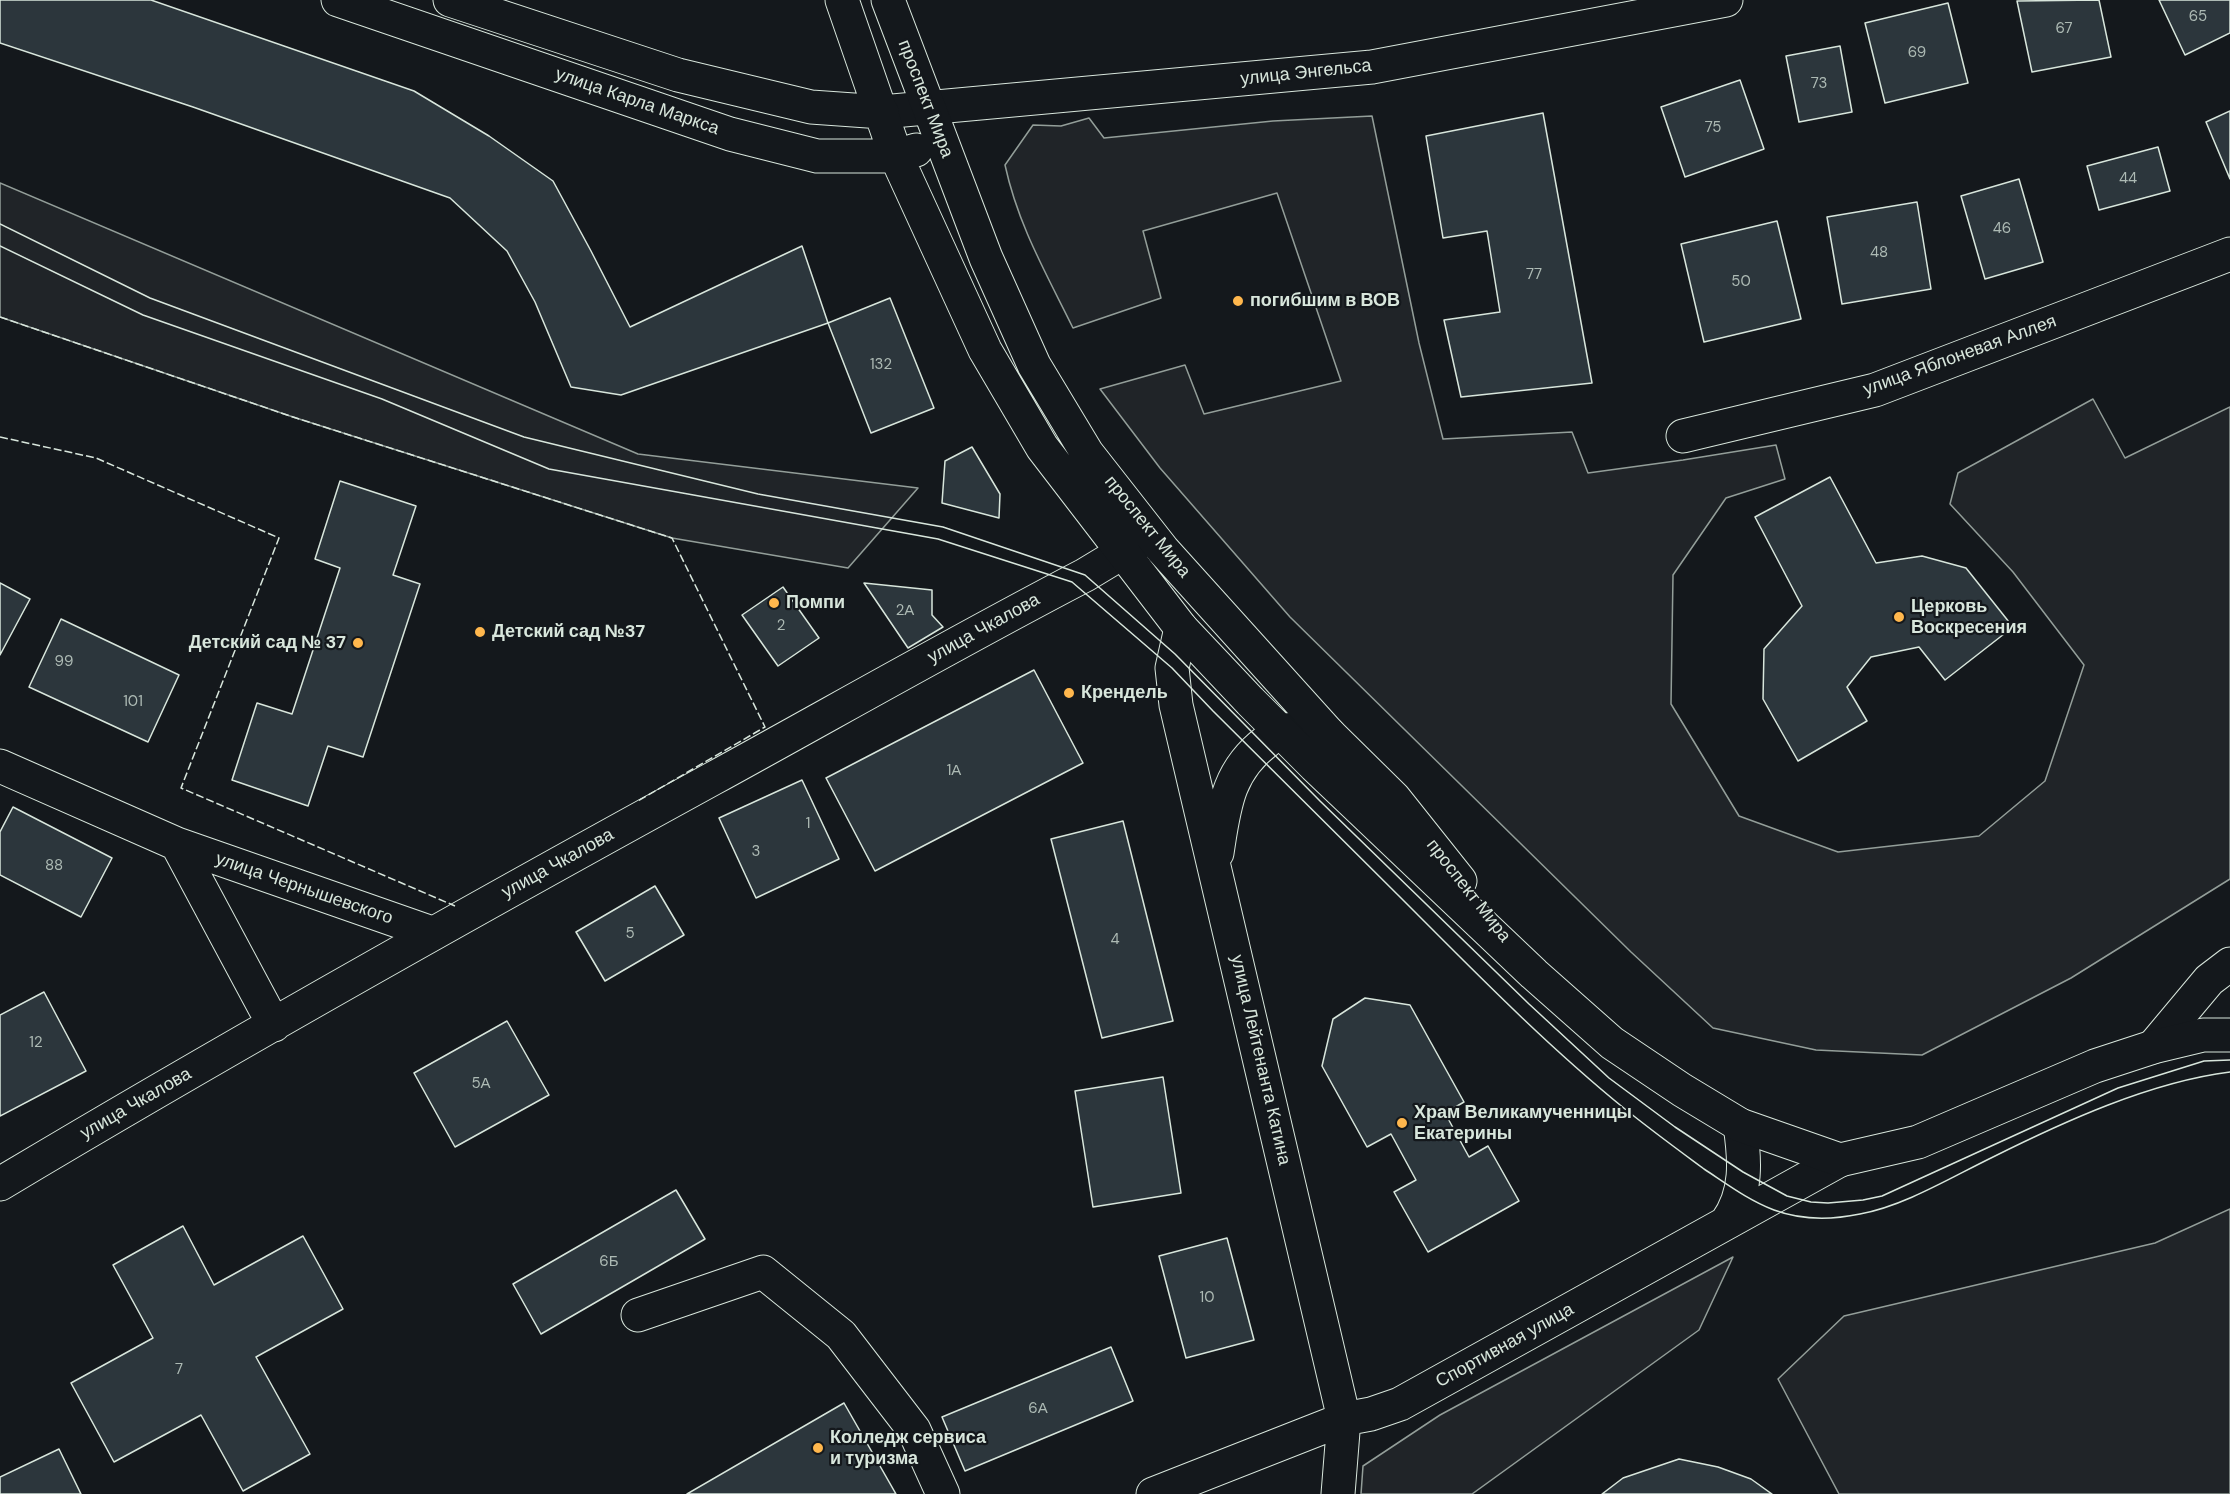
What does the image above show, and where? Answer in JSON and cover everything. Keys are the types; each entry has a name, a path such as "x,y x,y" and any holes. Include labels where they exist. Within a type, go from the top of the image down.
{"street":[{"name":"улица Карла Маркса","path":"338,0 730,134 817,156 896,156 942,142"},
{"name":"улица Карла Маркса","path":"450,0 678,75 811,107 882,112"},
{"name":"проспект Мира","path":"842,0 896,156 985,350 1042,447 1181,628 1280,731 1533,974"},
{"name":"проспект Мира","path":"888,0 986,258 1034,365 1087,453 1151,536 1329,734 1394,798 1533,974"},
{"name":"улица Энгельса","path":"882,112 1372,67 1726,0"},
{"name":"улица Яблоневая Аллея","path":"1683,436 1875,390 2230,254"},
{"name":"улица Чкалова","path":"0,1184 132,1105 274,1026 432,933 1085,575 1151,536"},
{"name":"улица Лейтенанта Катина","path":"1181,628 1172,668 1176,705 1344,1419 1338,1494"},
{"path":"1215,870 1225,799 1240,768 1254,752 1280,731 1302,729 1329,734"},
{"name":"улица Чернышевского","path":"0,766 177,844 432,933"},
{"name":"улица Чернышевского","path":"177,844 274,1026"},
{"path":"2153,1047 2209,980 2230,964"},
{"path":"1533,974 1612,1043 1682,1090 1740,1125 1840,1160"},
{"name":"Спортивная улица","path":"1153,1494 1344,1419 1371,1414 1400,1404 1840,1160 1918,1142 2095,1066 2153,1047 2203,1035 2230,1035"},
{"path":"1726,1223 1735,1209 1740,1193 1745,1159 1740,1125"},
{"path":"638,1315 763,1272 841,1335 914,1430 943,1494"}],"shaded area":[{"path":"1372,116 1419,343 1443,439 1572,432 1588,473 1776,445 1785,479 1726,498 1673,575 1671,704 1739,816 1838,852 1979,836 2045,781 2084,665 2013,572 1950,504 1958,473 2093,399 2125,458 2230,407 2230,879 2071,978 1922,1055 1816,1050 1713,1028 1631,952 1290,617 1160,468 1100,389 1185,365 1204,414 1341,381 1277,193 1143,231 1161,298 1073,328 1025,228 1005,165 1033,125 1061,126 1089,118 1104,138 1273,121"},
{"path":"0,183 638,454 918,488 848,568 672,538 293,417 0,317"},
{"path":"2230,1209 2230,1494 1839,1494 1778,1379 1844,1316 2155,1243"},
{"path":"1733,1257 1699,1330 1472,1494 1361,1494 1363,1466 1440,1415"}],"building":[{"path":"0,0 151,0 414,91 489,136 553,181 630,327 802,246 828,323 621,395 571,387 535,302 507,251 450,198 193,107 0,43"},
{"path":"2099,0 2111,57 2032,72 2017,1"},
{"path":"2159,0 2230,0 2230,33 2185,55"},
{"path":"1948,3 1968,83 1885,103 1865,23"},
{"path":"1840,46 1852,112 1799,122 1786,56"},
{"path":"1740,80 1764,149 1685,177 1661,107"},
{"path":"2230,111 2230,179 2206,122"},
{"path":"1543,113 1592,383 1461,397 1444,320 1500,312 1487,231 1443,238 1426,136"},
{"path":"2158,147 2170,191 2099,210 2087,166"},
{"path":"2019,179 2043,262 1985,279 1961,196"},
{"path":"1917,202 1931,289 1842,304 1827,217"},
{"path":"1777,221 1801,319 1704,342 1681,244"},
{"path":"890,298 934,408 871,433 828,323"},
{"path":"972,447 1000,494 999,518 942,503 945,461"},
{"name":"Церковь Воскресения","path":"1830,477 1876,563 1922,556 1966,568 2013,627 1945,680 1919,647 1871,657 1847,687 1867,721 1798,761 1763,699 1764,649 1802,606 1755,517"},
{"name":"Детский сад № 37","path":"340,481 416,506 393,575 420,584 363,757 328,746 308,806 232,780 257,703 292,714 340,568 315,559"},
{"path":"0,583 30,599 0,655"},
{"path":"864,583 932,590 932,615 943,627 908,648"},
{"path":"783,587 819,638 778,666 742,615"},
{"path":"61,619 179,675 148,742 29,687"},
{"path":"1034,670 1083,763 875,871 826,778"},
{"path":"802,780 839,859 756,898 719,818"},
{"path":"13,807 112,858 81,917 0,875 0,832"},
{"path":"1123,821 1173,1021 1102,1038 1051,839"},
{"path":"655,886 684,935 605,981 576,932"},
{"path":"44,992 86,1071 0,1116 0,1015"},
{"name":"Храм Великамученницы Екатерины","path":"1365,998 1410,1005 1464,1102 1445,1113 1469,1157 1488,1146 1519,1201 1428,1252 1394,1192 1416,1180 1391,1134 1367,1147 1322,1066 1333,1019"},
{"path":"507,1021 549,1095 455,1147 414,1073"},
{"path":"1163,1077 1181,1193 1093,1207 1075,1091"},
{"path":"676,1190 705,1239 541,1334 513,1284"},
{"path":"183,1226 214,1285 303,1236 343,1309 256,1357 310,1454 243,1491 201,1415 114,1462 71,1383 153,1338 113,1265"},
{"path":"1227,1238 1254,1340 1186,1358 1159,1256"},
{"path":"1111,1347 1133,1401 965,1471 942,1417"},
{"name":"Колледж сервиса и туризма","path":"844,1403 896,1494 687,1494"},
{"path":"59,1449 81,1494 0,1494 0,1477"},
{"path":"1679,1459 1718,1467 1751,1479 1772,1494 1602,1494 1623,1478"}],"tram line":[{"path":"0,224 150,298 524,437 758,494 943,527 1085,575 1175,654 1320,801 1529,1004 1609,1078 1675,1127 1743,1172 1787,1196 1811,1202 1828,1203 1882,1196 2118,1088 2204,1061 2230,1060"},
{"path":"0,246 143,315 382,399 549,469 938,539 1072,582 1172,668 1484,981 1567,1059 1625,1109 1704,1169 1746,1197 1774,1210 1795,1216 1816,1218 1849,1216 1877,1210 1927,1190 2047,1131 2107,1105 2169,1085 2230,1072"}],"fence":[{"path":"0,317 293,417 672,538 765,727 638,801"},
{"path":"0,437 96,458 279,538 181,788 455,906"}],"place":[{"name":"погибшим в ВОВ","path":"1238,301"},
{"name":"Помпи","path":"774,603"},
{"name":"Церковь Воскресения","path":"1899,617"},
{"name":"Детский сад №37","path":"480,632"},
{"name":"Детский сад № 37","path":"358,643"},
{"name":"Крендель","path":"1069,693"},
{"name":"Храм Великамученницы Екатерины","path":"1402,1123"},
{"name":"Колледж сервиса и туризма","path":"818,1448"}]}
